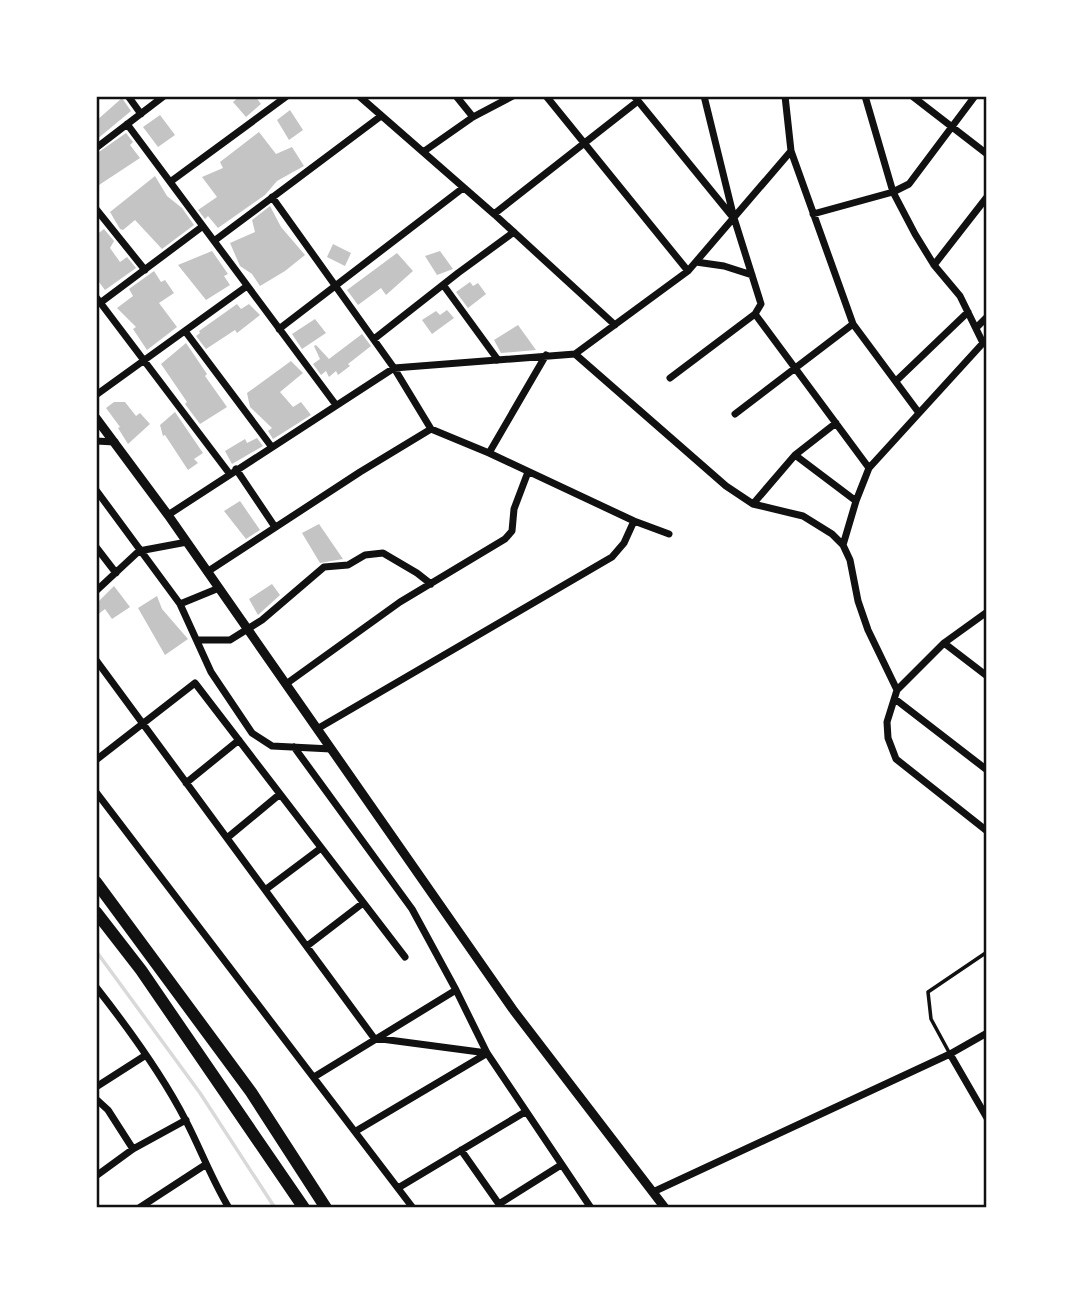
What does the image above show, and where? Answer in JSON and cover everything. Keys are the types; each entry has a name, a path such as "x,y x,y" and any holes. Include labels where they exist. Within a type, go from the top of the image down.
{"highway":[{"path":"96,882 251,1092 326,1208"},
{"path":"96,912 157,992 304,1208"}],"street":[{"path":"128,96 141,114"},
{"path":"96,148 164,96"},
{"path":"170,182 287,96"},
{"path":"359,96 615,325"},
{"path":"456,96 473,117"},
{"path":"423,152 473,117 513,96"},
{"path":"546,96 688,271"},
{"path":"670,378 755,314 761,304 734,218 704,96"},
{"path":"785,96 790,151 853,324 919,413"},
{"path":"843,545 869,468 985,343 960,296 934,265 915,234 893,191 865,96"},
{"path":"912,96 987,154"},
{"path":"813,214 909,184 975,96"},
{"path":"494,214 584,144 636,99 734,218"},
{"path":"214,241 381,116"},
{"path":"127,124 336,405"},
{"path":"168,515 394,368 575,354 688,271 790,151"},
{"path":"279,329 463,188"},
{"path":"272,197 394,368 431,429 489,453 634,522 669,534"},
{"path":"934,265 987,197"},
{"path":"96,209 145,270"},
{"path":"203,226 145,270 98,300 275,527"},
{"path":"374,339 514,232"},
{"path":"696,262 724,266 752,275"},
{"path":"96,395 247,286"},
{"path":"444,286 498,360"},
{"path":"896,381 968,312"},
{"path":"755,314 869,468"},
{"path":"976,328 987,317"},
{"path":"735,414 853,324"},
{"path":"186,331 271,446"},
{"path":"575,354 726,486 753,504 803,516 832,534 843,545 850,560 867,630 897,690"},
{"path":"489,453 546,355"},
{"path":"96,418 168,515 514,1011 665,1208"},
{"path":"753,504 795,456 836,423"},
{"path":"207,572 431,429"},
{"path":"96,440 115,442"},
{"path":"795,456 856,501"},
{"path":"286,684 400,602 506,539 512,531 514,509 528,472"},
{"path":"96,490 180,604 211,672 252,733 272,746 331,749"},
{"path":"317,730 612,557 624,543 634,522"},
{"path":"96,591 139,551 187,542"},
{"path":"96,547 116,573"},
{"path":"197,640 230,640 261,620 324,567 348,565 365,555 383,553 430,584"},
{"path":"180,604 219,588"},
{"path":"987,612 944,643 897,690 887,722 888,738 896,759 987,831"},
{"path":"944,643 987,676"},
{"path":"96,660 374,1038 486,1053"},
{"path":"96,760 195,683 405,957"},
{"path":"895,699 987,770"},
{"path":"186,783 239,740"},
{"path":"293,747 412,909 456,990 486,1053 591,1208"},
{"path":"96,792 413,1208"},
{"path":"227,838 280,794"},
{"path":"265,890 321,848"},
{"path":"307,946 363,903"},
{"path":"96,987 146,1055 186,1120 205,1164 229,1208"},
{"path":"314,1077 456,990"},
{"path":"653,1192 950,1054 987,1033"},
{"path":"356,1131 486,1053"},
{"path":"950,1054 987,1118"},
{"path":"96,1087 146,1055"},
{"path":"96,1099 108,1110 133,1149"},
{"path":"398,1188 524,1112"},
{"path":"96,1176 133,1149 186,1120"},
{"path":"461,1150 500,1206 561,1165"},
{"path":"139,1208 205,1164"}],"lane":[{"path":"950,1054 931,1019 928,992 987,952"}],"building":[{"path":"240,96 255,96 261,104 246,117 233,102"},
{"path":"122,98 131,111 96,140 96,121"},
{"path":"290,110 303,130 289,140 277,120"},
{"path":"160,115 175,135 158,147 143,127"},
{"path":"259,132 276,154 292,147 304,166 277,181 265,195 218,228 208,216 205,219 198,210 217,197 202,177 223,168 220,162"},
{"path":"126,133 133,142 130,145 140,158 96,187 96,154"},
{"path":"155,176 167,196 182,208 194,225 162,249 135,220 123,230 120,229 110,212"},
{"path":"270,206 281,227 305,255 260,286 252,274 240,266 230,243 255,232 252,220"},
{"path":"104,229 114,241 110,248 120,262 127,257 136,268 105,290 96,278 96,235"},
{"path":"333,244 351,253 345,266 327,257"},
{"path":"212,251 228,274 224,276 230,285 206,300 178,265"},
{"path":"440,251 453,269 437,275 425,256"},
{"path":"397,253 413,271 386,295 381,288 358,305 347,290"},
{"path":"154,271 161,282 165,280 174,293 159,303 177,327 147,350 133,329 136,327 117,308 133,296 129,289"},
{"path":"470,282 473,286 478,283 486,294 468,308 456,292"},
{"path":"237,304 241,309 249,304 260,315 237,333 235,330 206,349 196,336 199,331"},
{"path":"447,310 454,318 432,334 422,320 436,311 440,315"},
{"path":"315,319 326,333 302,349 292,334"},
{"path":"518,325 536,350 501,353 494,340"},
{"path":"362,334 371,346 338,375 336,371 329,377 326,371 321,375 313,364 320,359 314,346 329,359"},
{"path":"186,343 227,407 200,424 161,364"},
{"path":"291,361 303,373 280,392 293,407 301,402 311,415 273,439 268,431 272,428 250,407 247,393"},
{"path":"114,402 125,402 136,416 140,413 150,424 128,444 106,408"},
{"path":"175,412 203,453 194,459 198,463 188,470 165,435 163,436 160,425"},
{"path":"257,438 263,446 232,464 225,451 245,439 247,443"},
{"path":"240,501 260,530 246,539 224,511"},
{"path":"319,524 343,559 320,563 302,533"},
{"path":"272,584 280,595 258,615 249,599"},
{"path":"114,586 130,607 112,619 105,609 96,616 96,604"},
{"path":"157,596 162,609 188,639 165,655 138,608"}],"waterway":[{"path":"96,951 200,1093 275,1208"}]}
